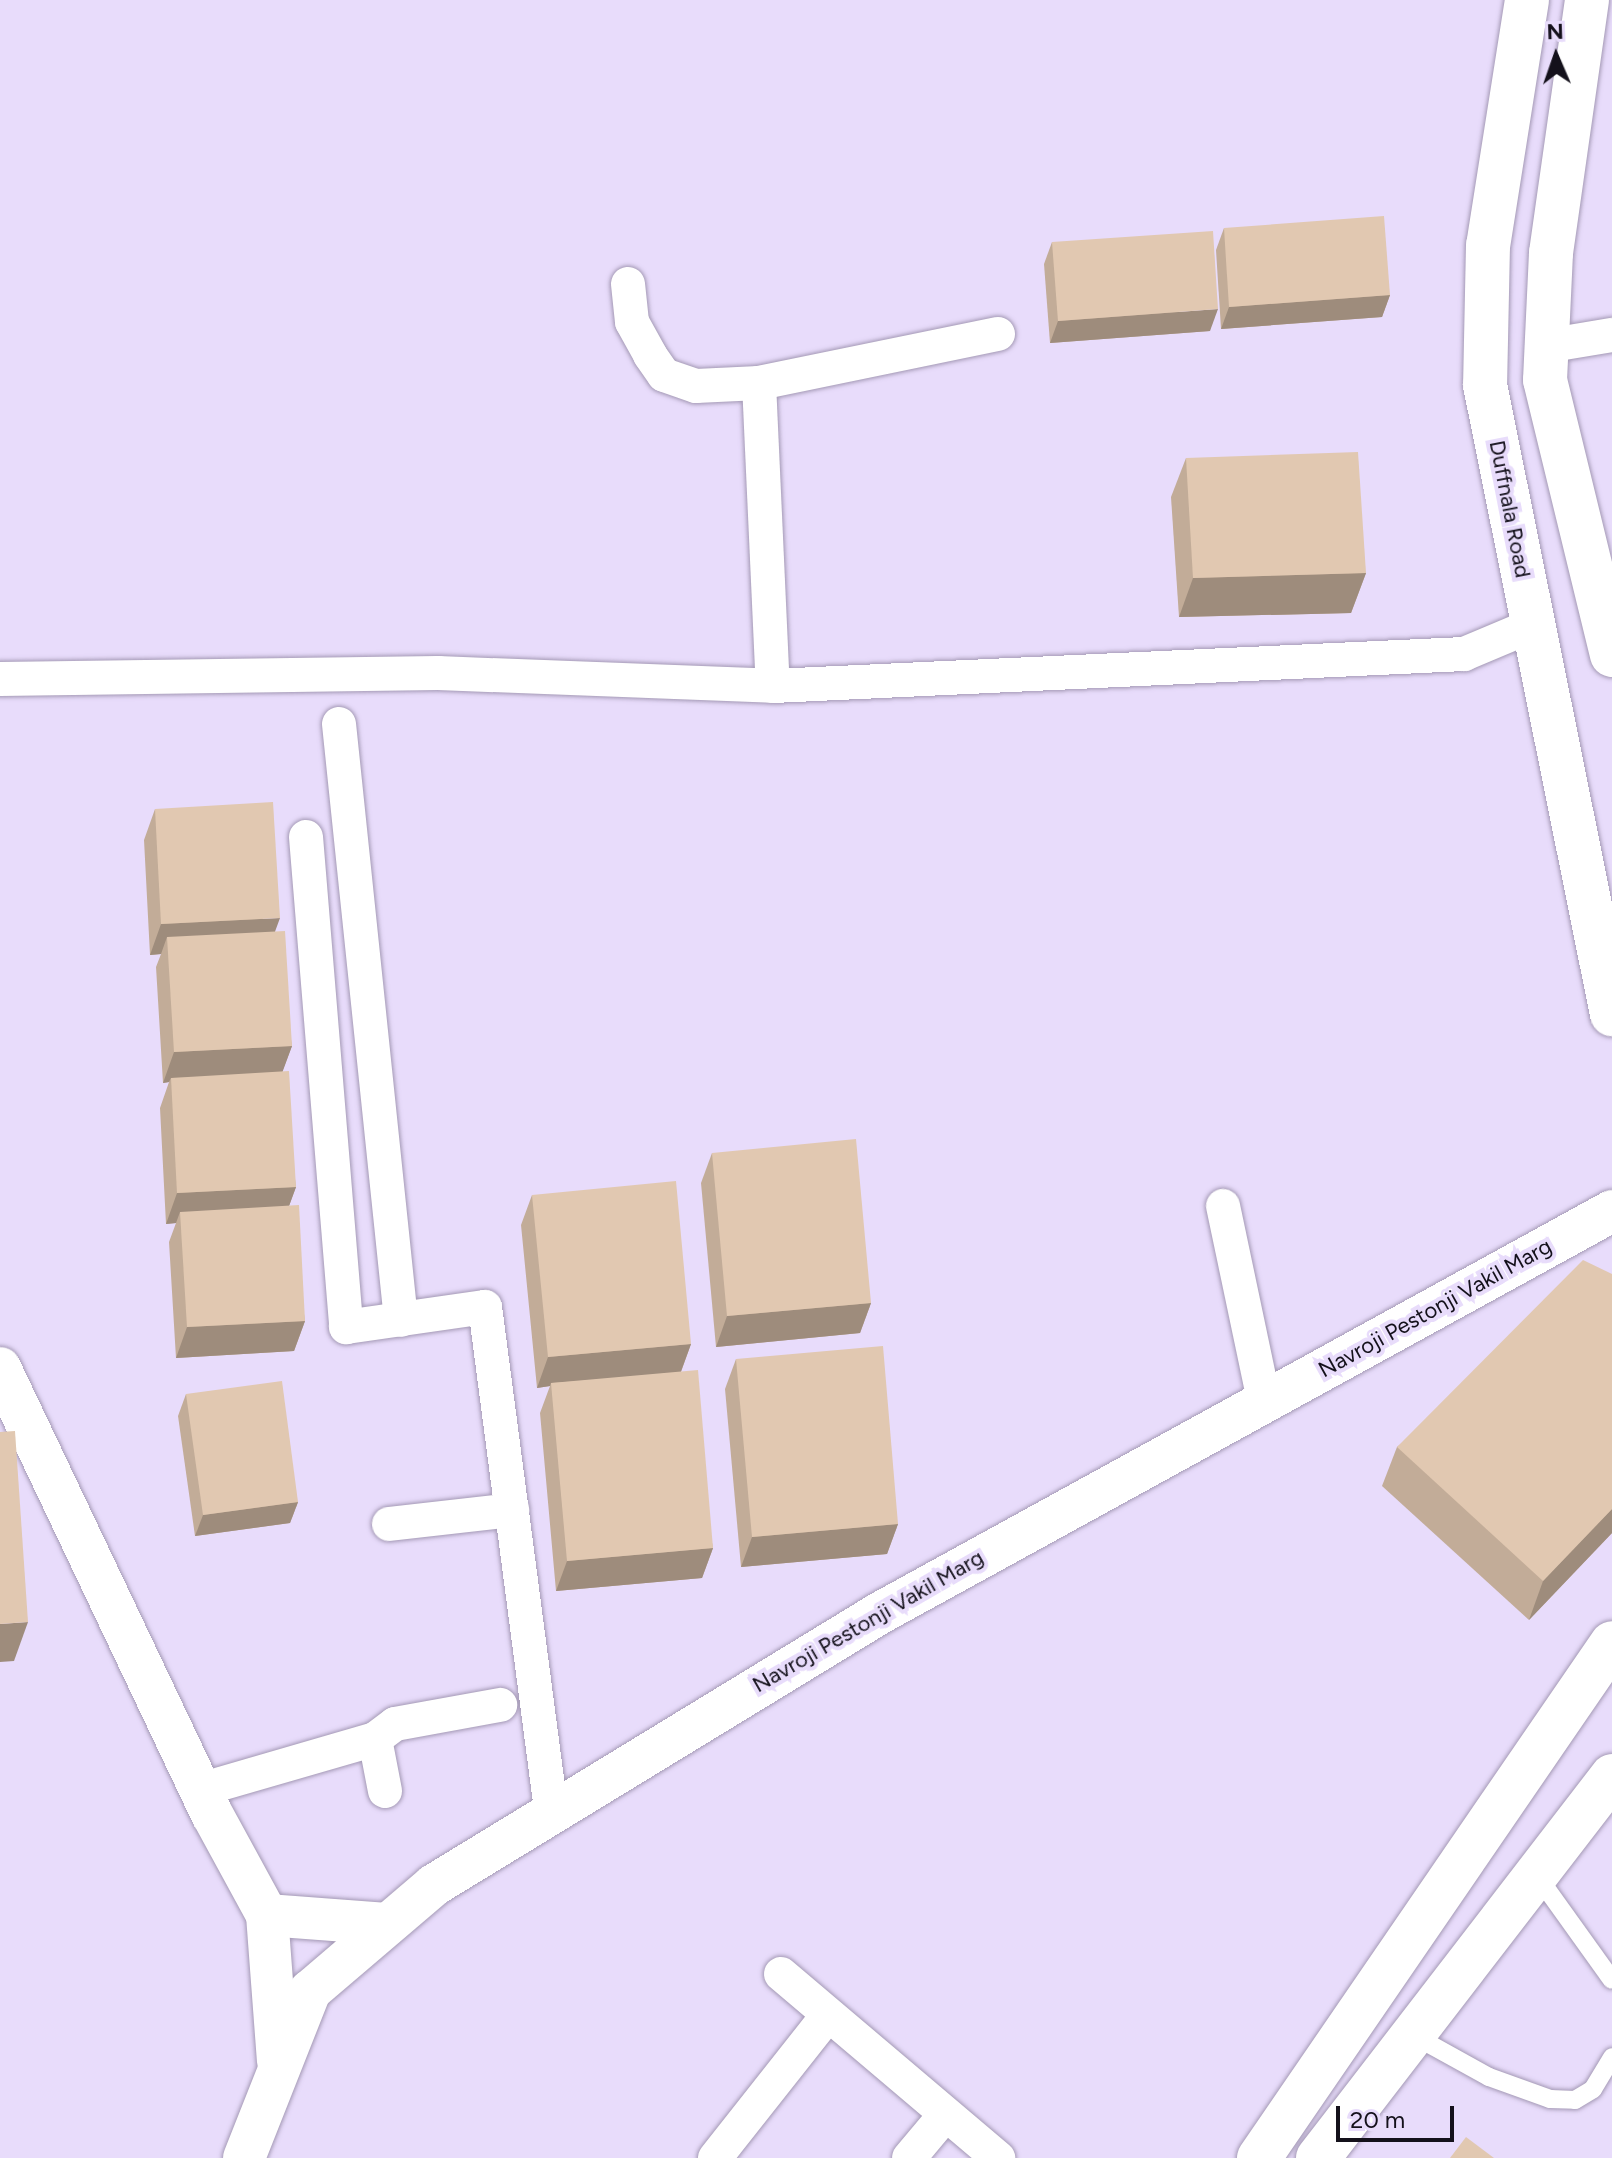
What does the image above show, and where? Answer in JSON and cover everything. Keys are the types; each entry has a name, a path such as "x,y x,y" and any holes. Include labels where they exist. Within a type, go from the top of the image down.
{"main road":[{"name":"Duffnala Road","path":"1527,0 1488,245 1485,385 1612,1014"},
{"path":"1587,0 1551,253 1545,380 1612,655"},
{"path":"1259,2158 1612,1643"},
{"path":"1318,2158 1612,1776"}],"street":[{"path":"628,284 632,322 664,375 696,386 759,383 998,334"},
{"path":"1546,346 1612,335"},
{"path":"759,383 773,686"},
{"path":"0,679 438,673 773,686 1464,654 1533,625"},
{"path":"339,724 401,1320"},
{"path":"306,837 346,1327 485,1307 551,1810"},
{"path":"1223,1206 1264,1401"},
{"name":"Navroji Pestonji Vakil Marg","path":"244,2158 310,1991 434,1885 551,1810 880,1613 1612,1211"},
{"path":"0,1368 267,1915 279,2070"},
{"path":"389,1524 512,1510"},
{"path":"203,1789 375,1739 395,1724 500,1705"},
{"path":"375,1739 385,1791"},
{"path":"267,1915 387,1924"},
{"path":"781,1974 998,2158"},
{"path":"715,2158 828,2015"},
{"path":"909,2158 945,2115"}],"lane":[{"path":"1536,1874 1612,1980"},
{"path":"1413,2035 1489,2077 1550,2099 1575,2100 1593,2089 1612,2057"}],"building":[{"path":"1384,216 1390,295 1229,307 1224,228"},
{"path":"1213,231 1218,309 1058,321 1052,242"},
{"path":"1358,452 1366,573 1193,578 1186,458"},
{"path":"273,802 280,918 161,924 155,809"},
{"path":"285,931 292,1046 174,1052 167,937"},
{"path":"289,1071 296,1187 177,1193 171,1078"},
{"path":"856,1139 871,1303 727,1316 712,1153"},
{"path":"676,1181 691,1344 548,1357 532,1195"},
{"path":"299,1205 305,1321 187,1327 180,1212"},
{"path":"1583,1260 1612,1274 1612,1509 1543,1581 1397,1447"},
{"path":"883,1346 898,1524 752,1537 736,1359"},
{"path":"698,1370 713,1548 567,1561 551,1383"},
{"path":"282,1381 298,1502 203,1515 186,1394"},
{"path":"15,1431 28,1622 0,1624 0,1432"},
{"path":"1466,2137 1494,2158 1450,2158"}]}
